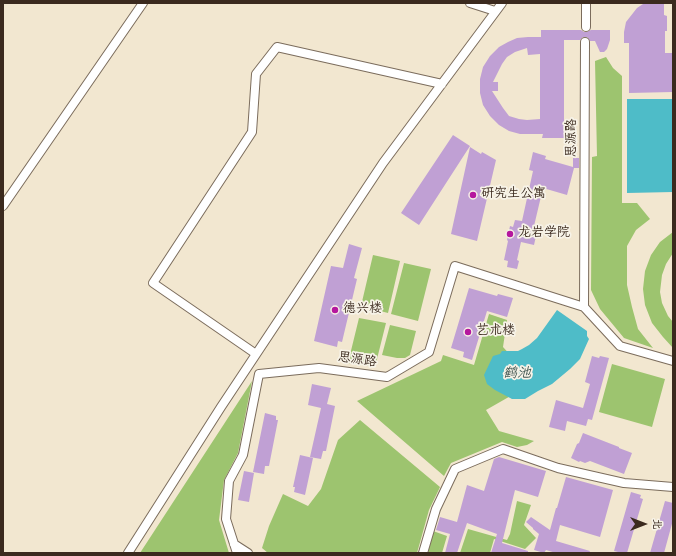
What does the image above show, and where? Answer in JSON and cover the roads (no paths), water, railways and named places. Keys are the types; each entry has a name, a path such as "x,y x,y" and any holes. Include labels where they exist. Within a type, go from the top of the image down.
{"street":[{"path":"3,206 143,3"},
{"path":"470,3 496,11"},
{"path":"128,553 256,354 383,163 502,3"},
{"path":"586,3 586,27"},
{"name":"思源路","path":"237,553 226,519 229,481 243,455 259,374 319,368 387,377 429,352 455,266 584,306 585,42"},
{"path":"256,354 153,283 252,132 256,74 277,47 442,84"},
{"path":"584,306 620,346 673,361"},
{"path":"423,553 436,509 455,469 503,449 558,468 624,483 673,487"},
{"path":"234,544 248,553"}],"water":[{"path":"627,99 673,99 673,192 627,193"},
{"name":"鹤池","path":"557,310 587,331 587,336 589,339 580,359 552,384 525,399 512,399 487,384 484,375 493,356 500,354 502,351 518,351 529,345 537,338"}],"place":[{"name":"研究生公寓","path":"473,195"},
{"name":"龙岩学院","path":"510,234"},
{"name":"德兴楼","path":"335,310"},
{"name":"艺术楼","path":"468,332"}]}
